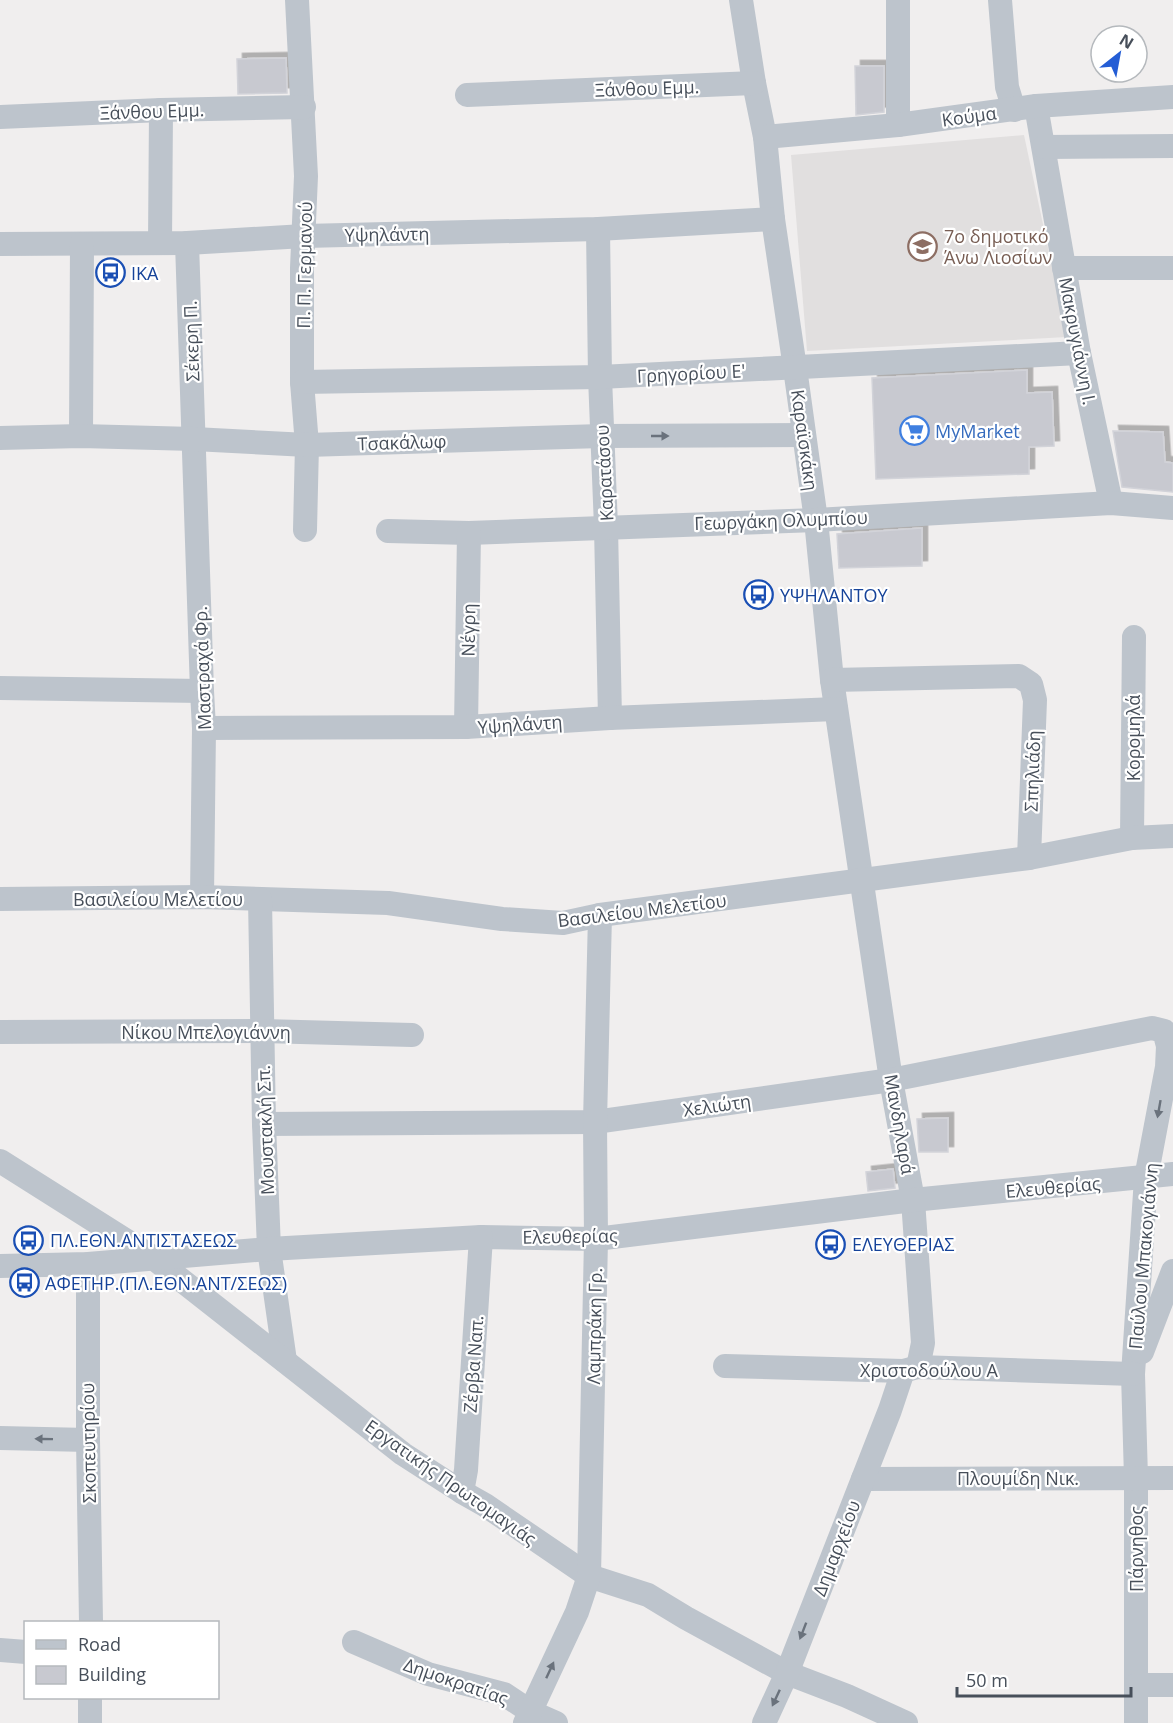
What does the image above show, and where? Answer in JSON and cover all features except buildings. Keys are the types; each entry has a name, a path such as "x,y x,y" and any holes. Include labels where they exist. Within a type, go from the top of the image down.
{"street":[{"name":"Π. Π. Γερμανού","path":"297,0 306,176 302,268 302,382 307,445 304,530"},
{"name":"Καραϊσκάκη","path":"741,0 765,136 773,219 816,520 832,680 862,881"},
{"path":"898,0 898,125"},
{"name":"Μακρυγιάννη Ι.","path":"1000,0 1007,87 1025,108 1044,147 1079,353 1111,503"},
{"name":"Ξάνθου Εμμ.","path":"467,95 754,83"},
{"name":"Κούμα","path":"765,136 898,125 1025,108 1173,97"},
{"name":"Ξάνθου Εμμ.","path":"0,117 304,107"},
{"path":"160,243 161,110"},
{"path":"1044,147 1173,146"},
{"name":"Υψηλάντη","path":"0,244 187,243 304,236 598,229 773,219"},
{"name":"Καρατάσου","path":"598,229 610,718"},
{"name":"Σέκερη Π.","path":"187,243 194,439"},
{"path":"81,436 82,244"},
{"path":"1064,268 1173,268"},
{"name":"Γρηγορίου Ε'","path":"302,382 600,377 1079,353"},
{"name":"Τσακάλωφ","path":"0,438 81,436 307,445 602,436 804,435"},
{"name":"Μαστραχά Φρ.","path":"194,439 204,728 202,897"},
{"name":"Γεωργάκη Ολυμπίου","path":"388,531 469,533 816,520 1111,503 1173,508"},
{"name":"Νέγρη","path":"466,727 469,533"},
{"name":"Κορομηλά","path":"1132,838 1134,637"},
{"name":"Σπηλιάδη","path":"832,680 1019,676 1031,684 1035,700 1029,858"},
{"path":"0,688 202,691"},
{"name":"Υψηλάντη","path":"204,728 466,727 610,718 836,709"},
{"name":"Βασιλείου Μελετίου","path":"0,899 202,897 388,903 502,919 562,923 600,915 1029,858 1132,838 1173,836"},
{"name":"Μανδηλαρά","path":"862,881 891,1080 913,1200 923,1343 911,1369"},
{"name":"Μουστακλή Σπ.","path":"260,899 269,1249 285,1361"},
{"name":"Λαμπράκη Γρ.","path":"528,1717 577,1612 589,1576 600,915"},
{"name":"Χελιώτη","path":"264,1124 595,1122 891,1080 1152,1028 1164,1031"},
{"name":"Νίκου Μπελογιάννη","path":"0,1032 262,1031 412,1035"},
{"name":"Παύλου Μπακογιάννη","path":"1133,1374 1146,1178 1167,1067 1168,1046 1164,1031"},
{"name":"Εργατικής Πρωτομαγιάς","path":"0,1161 152,1257 403,1454 485,1504 589,1576 648,1595 787,1673 847,1696 906,1723"},
{"name":"Ελευθερίας","path":"0,1266 88,1264 152,1257 481,1237 596,1239 913,1200 1173,1174"},
{"name":"Ζέρβα Ναπ.","path":"462,1492 466,1470 481,1237"},
{"name":"Σκοπευτηρίου","path":"88,1264 91,1621"},
{"path":"1133,1374 1173,1270"},
{"name":"Χριστοδούλου Α","path":"725,1366 1133,1374"},
{"name":"Δημαρχείου","path":"764,1723 787,1673 862,1479 911,1369"},
{"name":"Πάρνηθος","path":"1133,1374 1136,1478 1136,1723"},
{"path":"0,1438 88,1440"},
{"name":"Πλουμίδη Νικ.","path":"862,1479 1173,1478"},
{"name":"Δημοκρατίας","path":"354,1642 428,1674 504,1694 528,1717 556,1723"},
{"path":"0,1650 24,1652"},
{"path":"1136,1685 1173,1685"},
{"path":"90,1699 90,1723"}],"shaded area":[{"name":"7ο δημοτικό Άνω Λιοσίων","path":"1024,135 1067,337 807,351 791,155"}],"place":[{"name":"7ο δημοτικό Άνω Λιοσίων","path":"923,246"},
{"name":"ΙΚΑ","path":"110,273"},
{"name":"MyMarket","path":"914,431"},
{"name":"ΥΨΗΛΑΝΤΟΥ","path":"759,595"},
{"name":"ΠΛ.ΕΘΝ.ΑΝΤΙΣΤΑΣΕΩΣ","path":"29,1240"},
{"name":"ΕΛΕΥΘΕΡΙΑΣ","path":"831,1244"},
{"name":"ΑΦΕΤΗΡ.(ΠΛ.ΕΘΝ.ΑΝΤ/ΣΕΩΣ)","path":"24,1283"}]}
